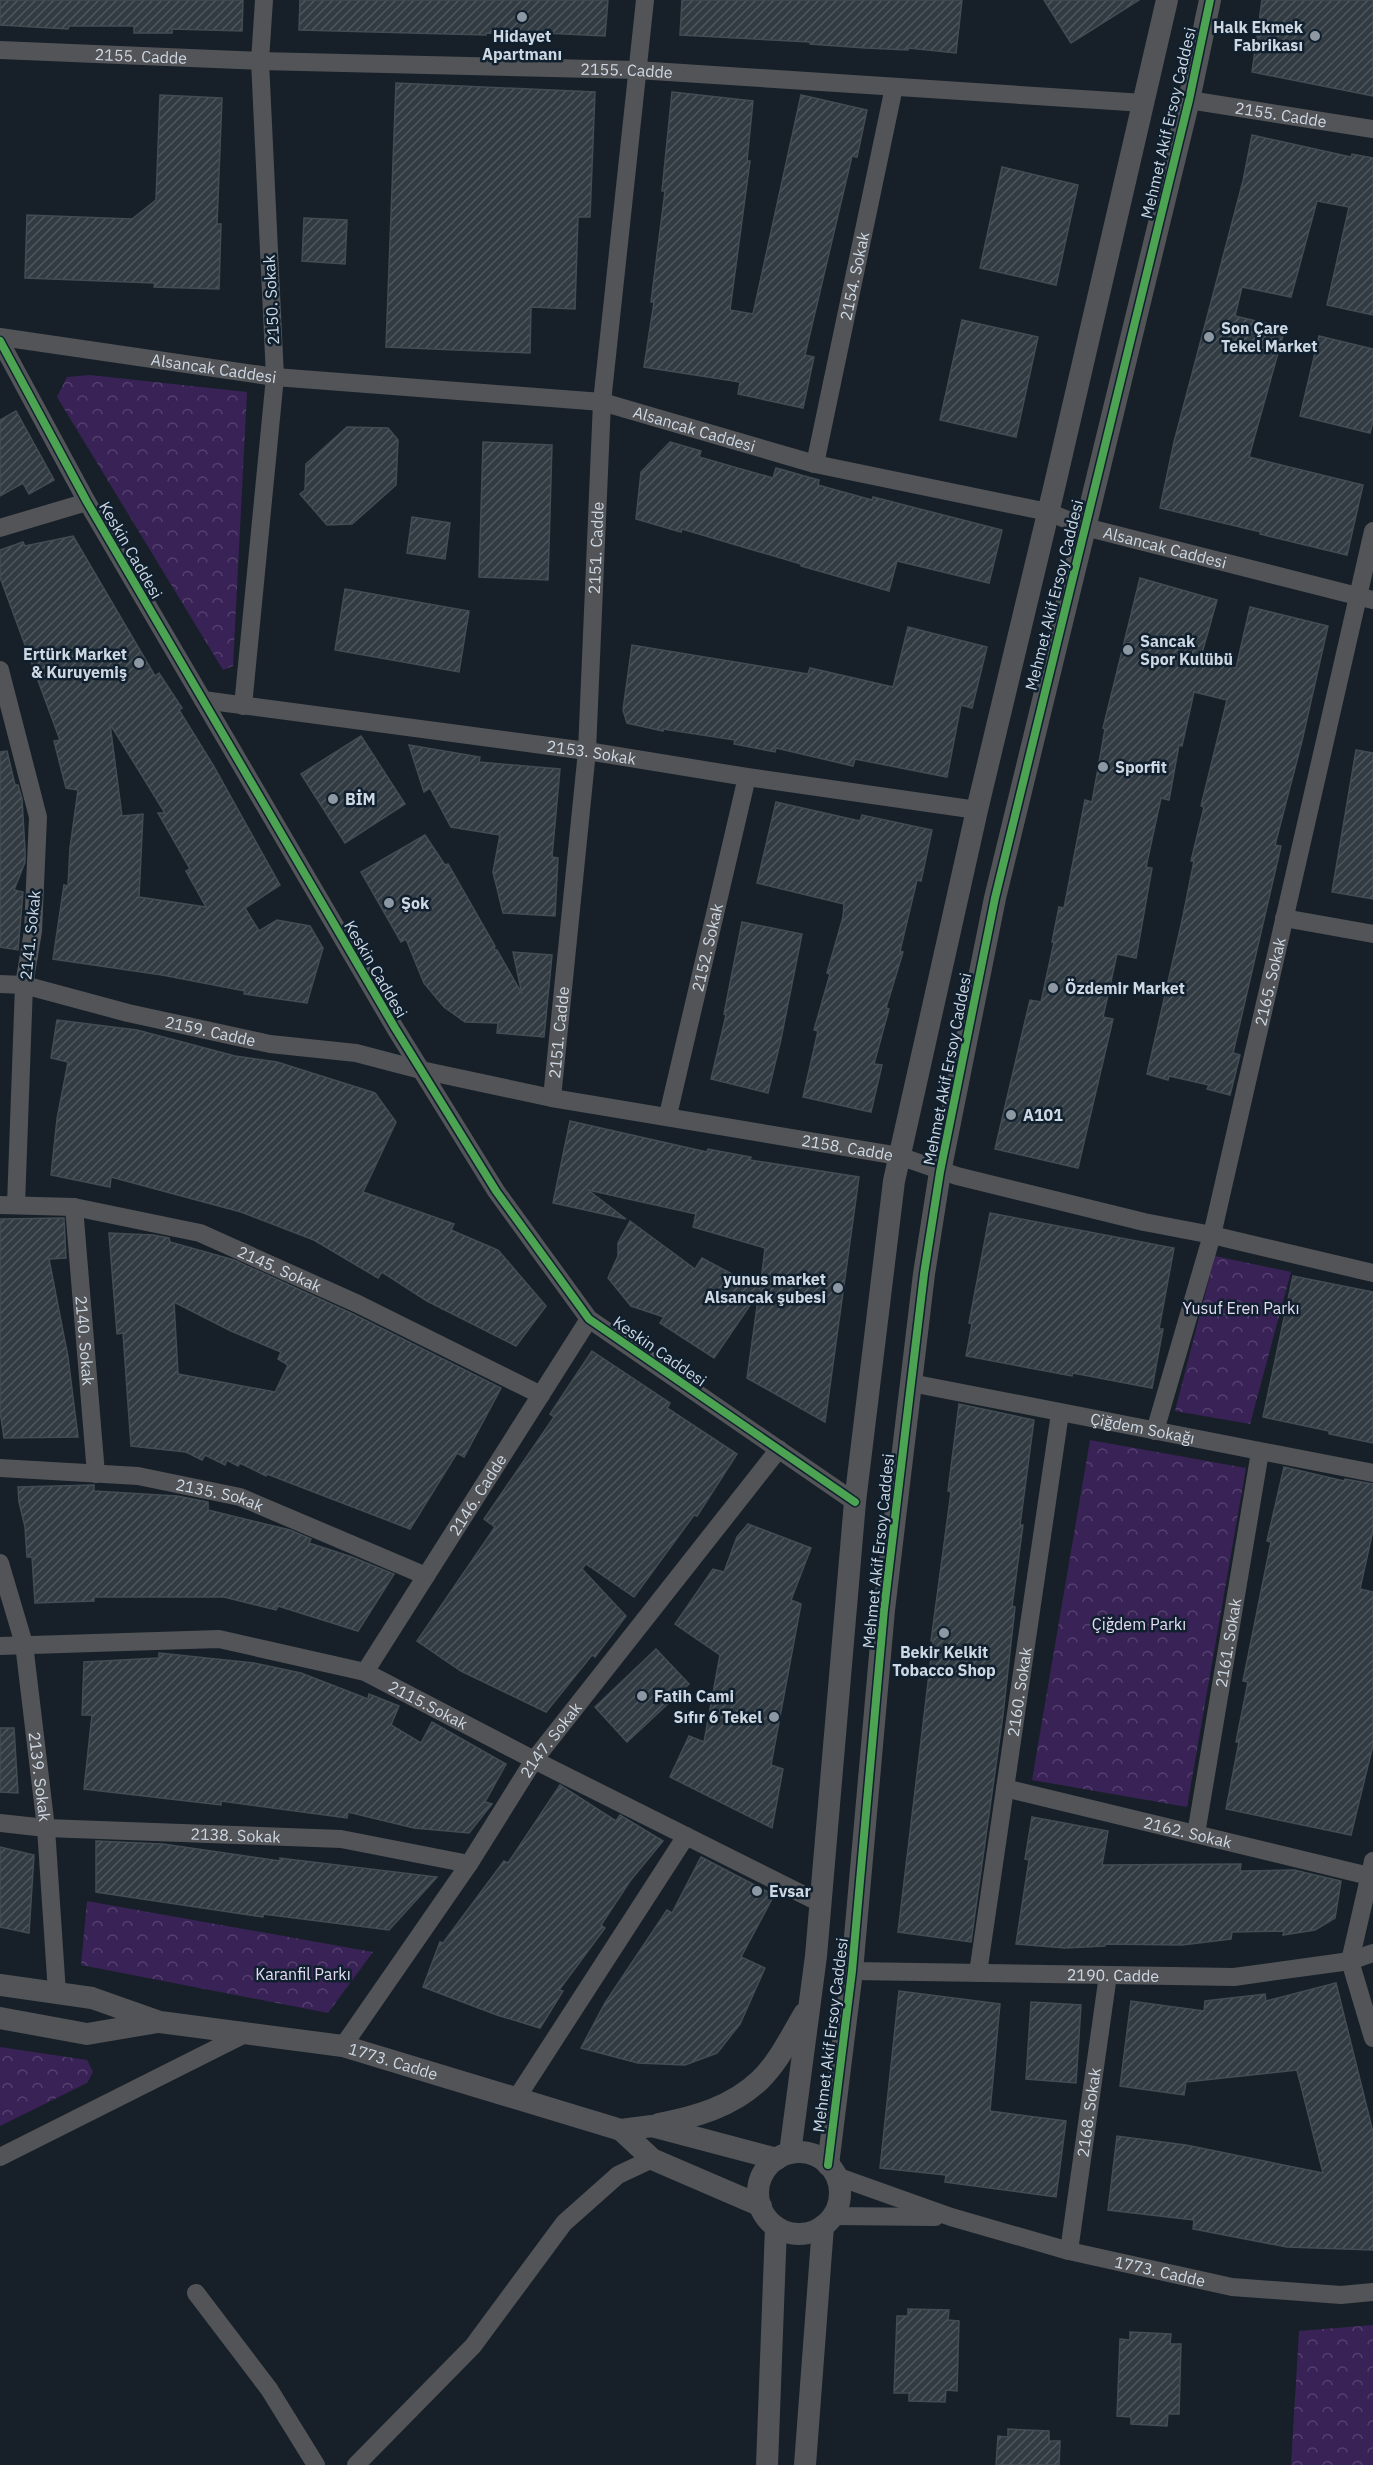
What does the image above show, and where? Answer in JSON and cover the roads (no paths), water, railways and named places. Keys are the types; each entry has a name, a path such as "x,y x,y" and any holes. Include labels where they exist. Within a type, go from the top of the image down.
{"street":[{"name":"2150. Sokak","path":"243,706 275,377 260,61 264,0"},
{"name":"2151. Cadde","path":"552,1098 587,751 602,402 645,0"},
{"name":"Mehmet Akif Ersoy Caddesi","path":"784,2156 809,2005 855,1502 894,1181 977,810 1167,0"},
{"name":"Mehmet Akif Ersoy Caddesi","path":"832,2170 884,1610 924,1274 939,1172 995,898 1189,99 1210,0"},
{"name":"2155. Cadde","path":"0,50 260,61 637,70 1144,103"},
{"name":"2154. Sokak","path":"815,464 894,87"},
{"name":"2155. Cadde","path":"1189,99 1373,129"},
{"name":"Alsancak Caddesi","path":"0,339 275,377 602,402 815,464 1048,512 1085,527 1366,598"},
{"name":"Keskin Caddesi","path":"0,339 87,502 421,1070 496,1191 589,1319 855,1502"},
{"path":"0,528 87,502"},
{"name":"2165. Sokak","path":"1155,1431 1212,1234 1284,918 1366,598 1373,531"},
{"name":"2141. Sokak","path":"0,670 39,817 33,931 24,985 8,1205"},
{"name":"2153. Sokak","path":"203,700 587,751 977,810"},
{"name":"2152. Sokak","path":"668,1115 747,777"},
{"path":"1284,918 1373,934"},
{"name":"2159. Cadde","path":"0,984 24,985 128,1013 259,1042 356,1053 421,1070"},
{"name":"2158. Cadde","path":"421,1070 552,1098 668,1115 899,1156 939,1172 1144,1222 1212,1234 1373,1273"},
{"name":"2145. Sokak","path":"8,1205 74,1207 200,1233 358,1304 541,1395"},
{"name":"2140. Sokak","path":"74,1207 96,1474"},
{"name":"2146. Cadde","path":"365,1672 589,1319"},
{"name":"Çiğdem Sokağı","path":"911,1383 1373,1473"},
{"name":"2160. Sokak","path":"978,1973 1060,1413"},
{"name":"2147. Sokak","path":"343,2046 469,1864 534,1760 779,1449"},
{"name":"2161. Sokak","path":"1196,1834 1260,1452"},
{"name":"2135. Sokak","path":"0,1468 138,1476 240,1497 426,1576"},
{"name":"2139. Sokak","path":"0,1563 24,1644 46,1828 57,1993"},
{"name":"2115.Sokak","path":"0,1646 219,1639 365,1672 534,1760 820,1903"},
{"name":"2162. Sokak","path":"1005,1788 1196,1834 1371,1869"},
{"name":"2138. Sokak","path":"0,1823 46,1828 341,1839 469,1864"},
{"path":"516,2099 686,1836"},
{"path":"1371,1869 1350,1961 1373,2038"},
{"name":"2190. Cadde","path":"852,1971 1234,1977 1350,1961 1373,1953"},
{"name":"2168. Sokak","path":"1069,2251 1108,1975"},
{"name":"1773. Cadde","path":"0,1985 92,1998 160,2022 343,2046 621,2130 652,2126 784,2156"},
{"path":"652,2126 690,2118 726,2104 760,2080 786,2045 809,2005"},
{"name":"1773. Cadde","path":"0,2018 87,2034 160,2022"},
{"path":"0,2157 245,2034"},
{"name":"1773. Cadde","path":"621,2130 652,2159 760,2206"},
{"path":"832,2170 840,2190 839,2203 828,2221 814,2232 788,2233 776,2227 766,2218 760,2206 758,2193 760,2180 767,2168 784,2156 804,2153 817,2156 832,2170 951,2217"},
{"path":"356,2465 473,2346 564,2223 618,2175 652,2159"},
{"path":"828,2221 951,2217"},
{"name":"1773. Cadde","path":"951,2217 1069,2251 1232,2287 1341,2295 1373,2292"},
{"path":"805,2465 828,2221"},
{"path":"767,2465 776,2227"},
{"path":"196,2294 269,2389 316,2465"}],"place":[{"name":"Hidayet Apartmanı","path":"522,17"},
{"name":"Halk Ekmek Fabrikası","path":"1315,36"},
{"name":"Son Çare Tekel Market","path":"1209,337"},
{"name":"Sancak Spor Kulübü","path":"1128,650"},
{"name":"Ertürk Market & Kuruyemiş","path":"139,663"},
{"name":"Sporfit","path":"1103,767"},
{"name":"BİM","path":"333,799"},
{"name":"Şok","path":"389,903"},
{"name":"Özdemir Market","path":"1053,988"},
{"name":"A101","path":"1011,1115"},
{"name":"yunus market Alsancak şubesi","path":"838,1288"},
{"name":"Bekir Kelkit Tobacco Shop","path":"944,1633"},
{"name":"Fatih Cami","path":"642,1696"},
{"name":"Sıfır 6 Tekel","path":"774,1717"},
{"name":"Evsar","path":"757,1891"}],"park label":[{"name":"Yusuf Eren Parkı","path":"1241,1308"},
{"name":"Çiğdem Parkı","path":"1139,1624"},
{"name":"Karanfil Parkı","path":"303,1974"}]}
